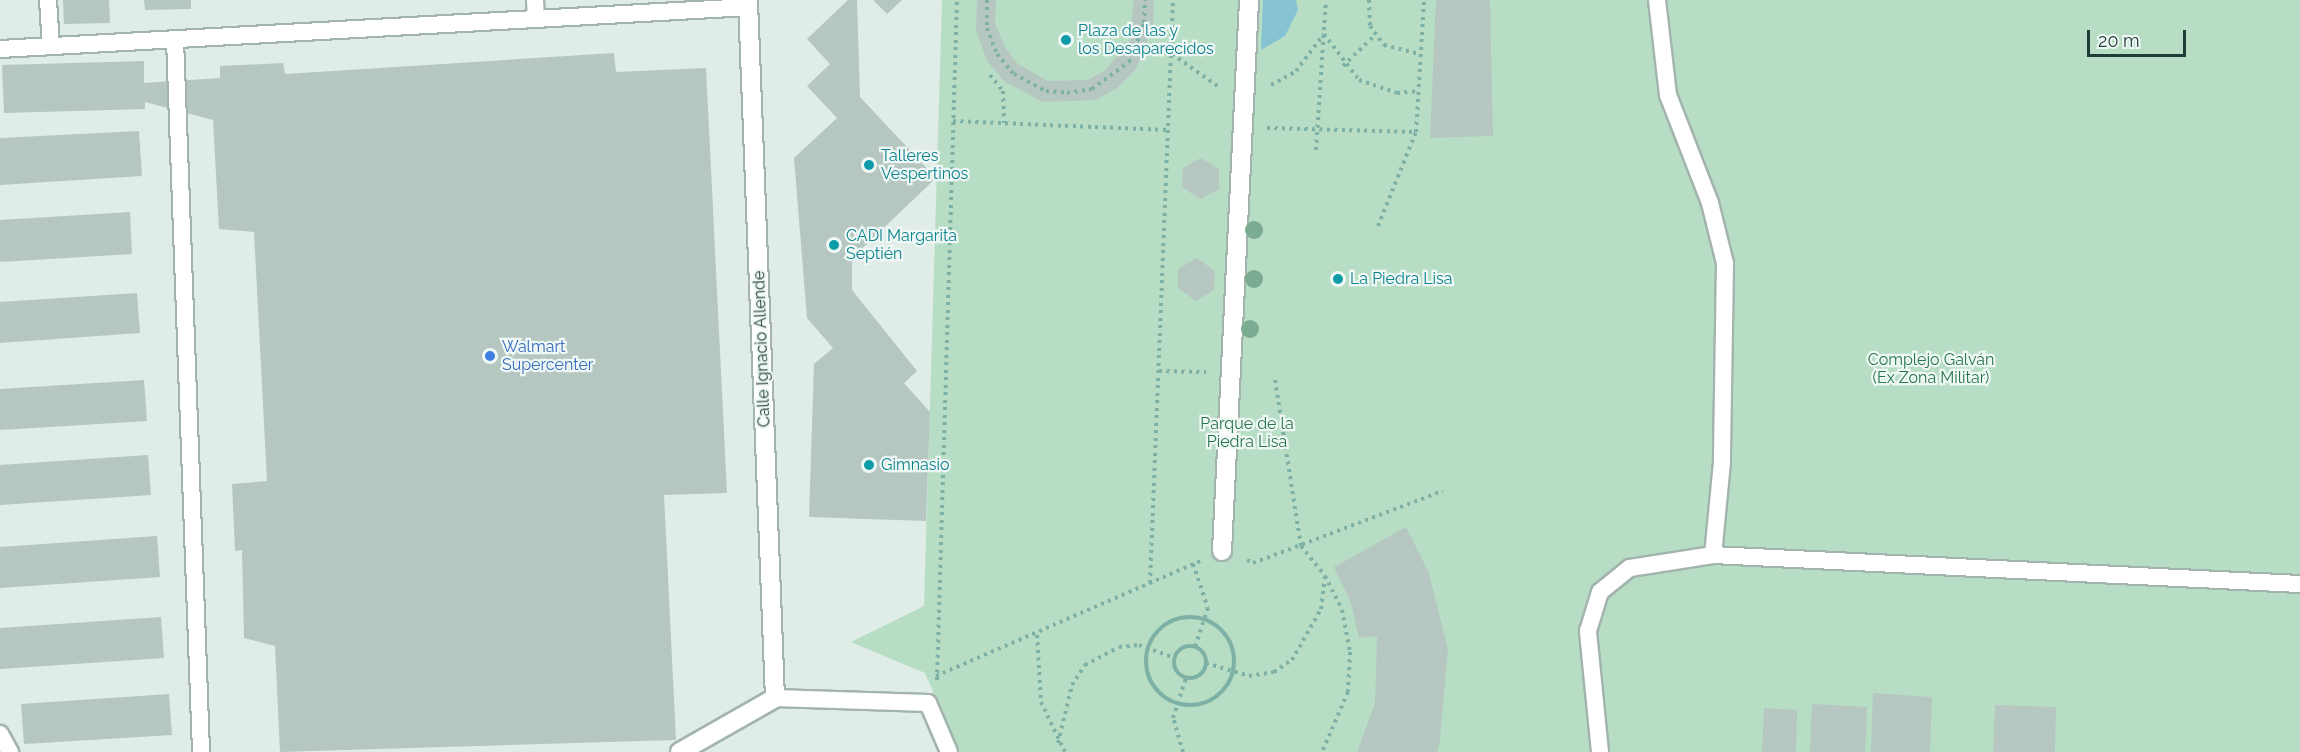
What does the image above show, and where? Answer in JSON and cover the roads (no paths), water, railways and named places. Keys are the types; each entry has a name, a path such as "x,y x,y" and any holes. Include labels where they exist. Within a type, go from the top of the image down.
{"street":[{"path":"1222,551 1233,372 1250,0"},
{"name":"Calle Ignacio Allende","path":"748,4 775,698"},
{"path":"680,752 775,698"}],"lane":[{"path":"48,0 51,46"},
{"path":"535,0 536,19"},
{"path":"1657,0 1668,95 1710,203 1725,263 1722,462 1713,555"},
{"path":"0,49 536,19 748,4"},
{"path":"175,39 201,752"},
{"path":"1600,752 1588,631 1600,592 1630,568 1713,555 2300,584"},
{"path":"775,698 928,703 950,752"},
{"path":"0,734 10,752"}],"water":[{"path":"1263,0 1296,0 1298,10 1285,36 1261,50"}],"place":[{"name":"Plaza de las y los Desaparecidos","path":"1066,40"},
{"name":"Talleres Vespertinos","path":"869,165"},
{"name":"CADI Margarita Septién","path":"834,245"},
{"name":"La Piedra Lisa","path":"1338,279"},
{"name":"Walmart Supercenter","path":"490,356"},
{"name":"Gimnasio","path":"869,465"}],"park label":[{"name":"Complejo Galván (Ex Zona Militar)","path":"1931,369"},
{"name":"Parque de la Piedra Lisa","path":"1247,433"}]}
